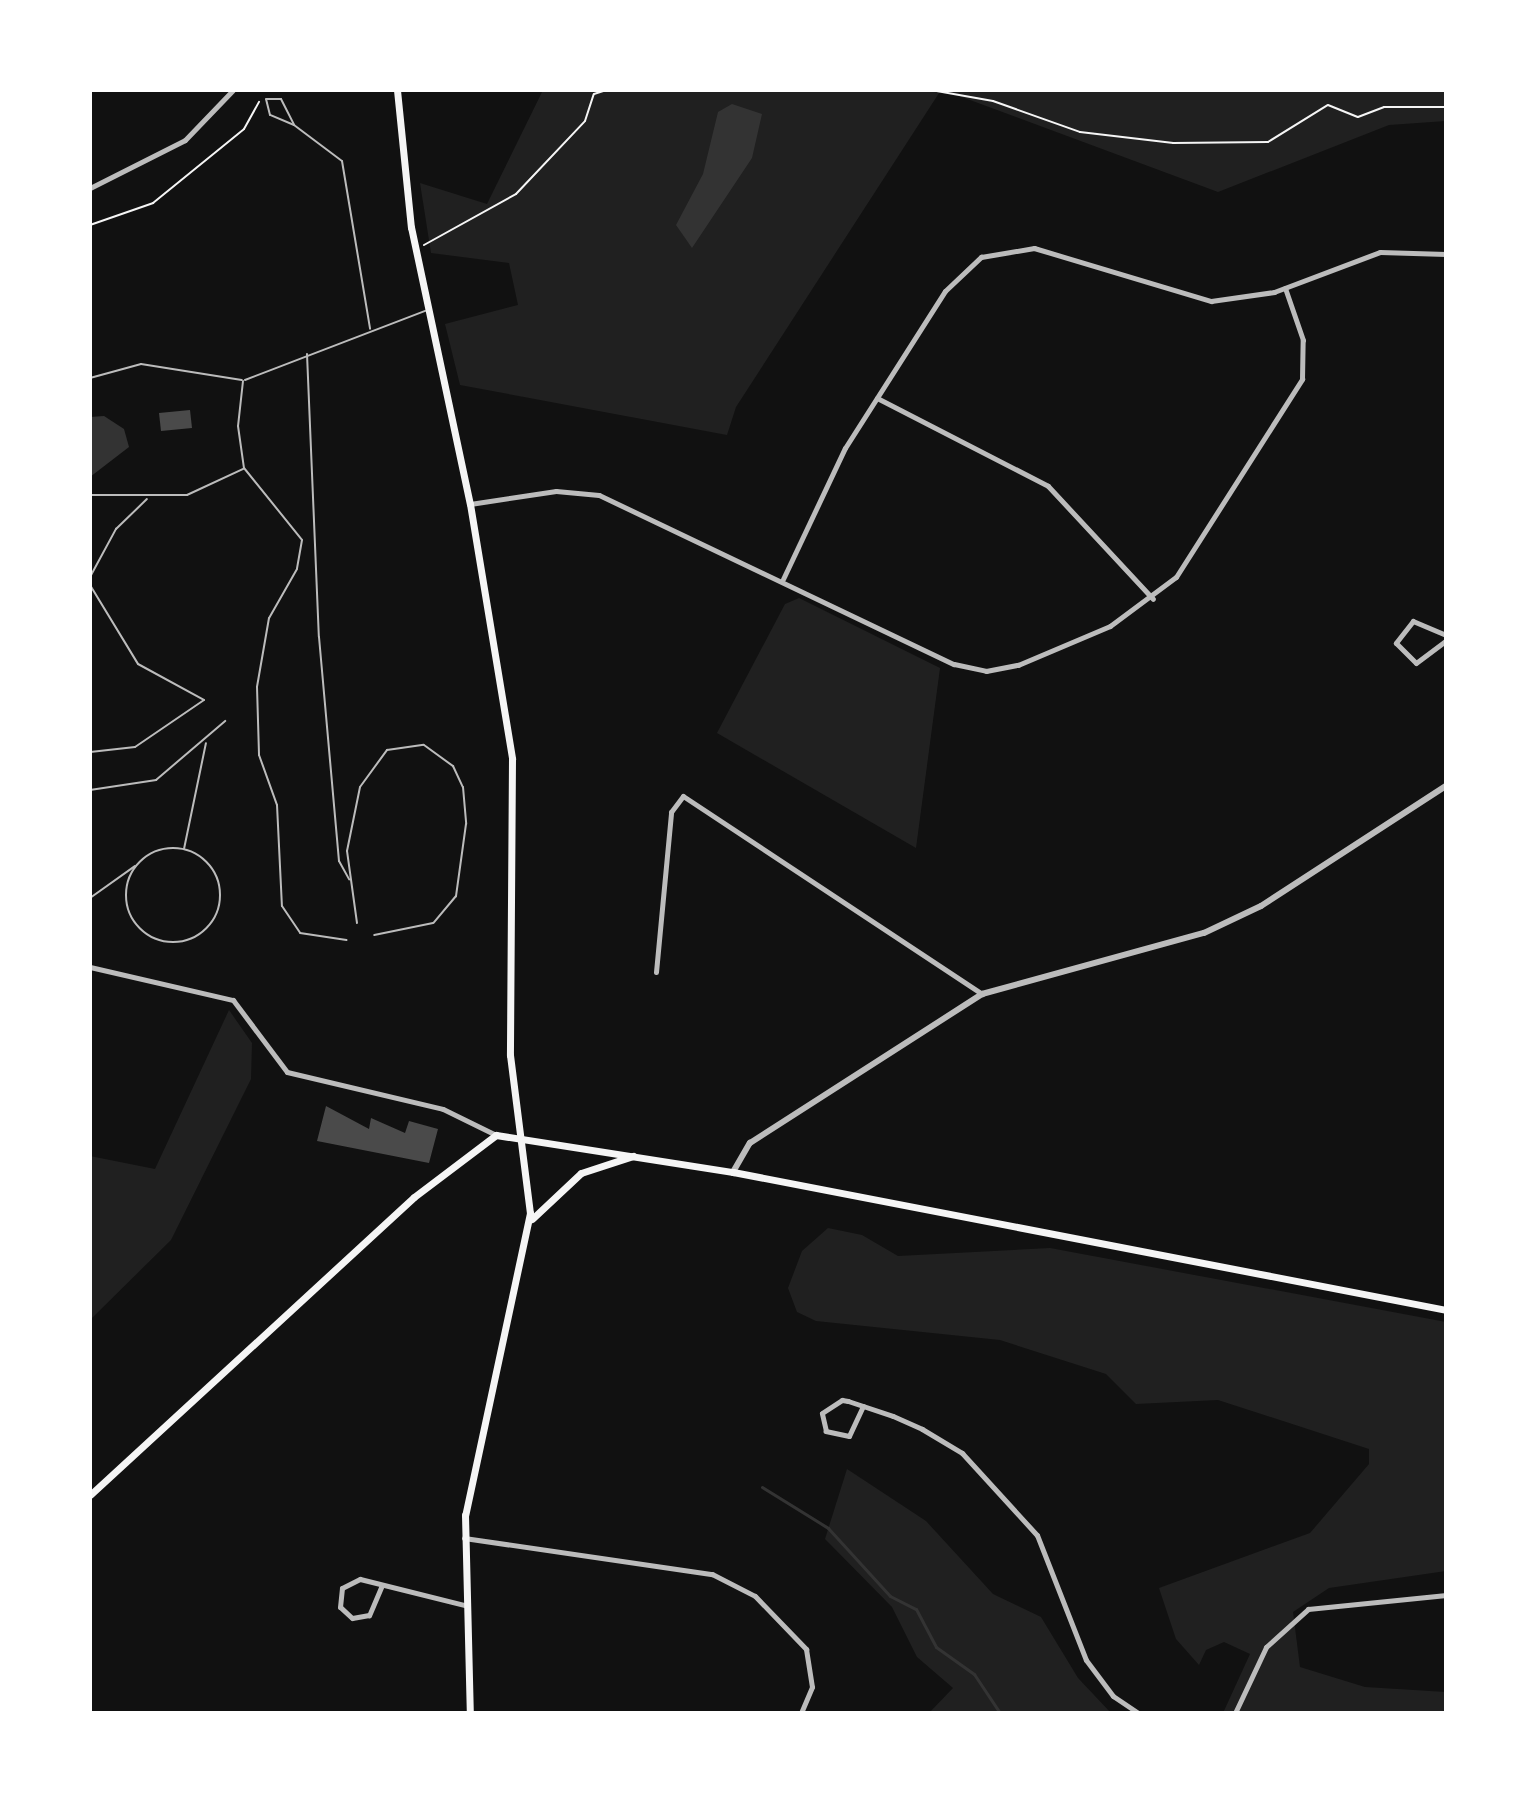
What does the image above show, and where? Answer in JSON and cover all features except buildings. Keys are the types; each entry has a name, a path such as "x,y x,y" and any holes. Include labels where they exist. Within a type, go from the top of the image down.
{"main road":[{"path":"397,90 416,250 470,504 510,733 510,1055 528,1233 471,1465 463,1538 470,1713"},
{"path":"90,1495 414,1197 496,1135 733,1172 1446,1310"},
{"path":"528,1233 556,1190 581,1173 637,1156"}],"street":[{"path":"90,188 185,140 233,90"},
{"path":"783,579 831,474 953,280 1001,249 1034,248 1196,300 1285,288 1371,253 1446,254"},
{"path":"470,504 556,491 599,495 974,670 1018,665 1063,648 1153,599 1176,577 1302,379 1303,340 1285,288"},
{"path":"877,398 1048,486 1153,599"},
{"path":"1413,621 1446,638 1416,663 1396,643 1413,621"},
{"path":"733,1172 750,1143 982,994 1204,933 1261,906 1446,786"},
{"path":"656,972 671,812 683,796 982,994"},
{"path":"90,967 233,1000 287,1072 443,1109 496,1135"},
{"path":"863,1406 849,1436 826,1431 821,1420 830,1403 863,1406 954,1446 1024,1518 1046,1550 1086,1660 1113,1696 1138,1713"},
{"path":"463,1538 712,1574 755,1596 806,1649 812,1687 801,1713"},
{"path":"382,1585 369,1615 352,1618 340,1607 348,1582 382,1585 468,1606"},
{"path":"1235,1713 1266,1647 1308,1609 1446,1595"}],"lane":[{"path":"294,125 281,99 266,99 270,115 294,125 331,149 349,176 370,329"},
{"path":"90,378 141,364 243,381 370,329 429,309"},
{"path":"307,354 319,637 339,861 349,879"},
{"path":"243,381 238,426 244,468 302,540 297,569 269,618 257,687 259,755 277,805 282,906 300,933 346,940"},
{"path":"90,495 149,498 214,487 244,468"},
{"path":"90,577 116,529 149,498"},
{"path":"90,585 138,664 204,700 135,747 90,752"},
{"path":"90,790 156,780 206,741 225,721"},
{"path":"184,849 206,741"},
{"path":"357,923 349,879 352,818 371,766 402,743 440,752 463,787 466,824 456,896 433,923 374,935"},
{"path":"90,898 136,866 160,850 184,849 209,865 220,893 211,921 188,939 158,939 134,922 126,894 136,866"}],"path":[{"path":"90,225 153,203 244,129 266,90"},
{"path":"416,250 516,194 585,121 594,94 606,90"},
{"path":"931,90 993,101 1080,132 1173,143 1268,142 1328,105 1358,117 1384,107 1446,107"}],"shaded area":[{"path":"543,90 941,90 736,407 727,435 460,385 445,324 518,305 509,263 431,253 420,183 487,204"},
{"path":"943,90 1446,90 1446,121 1389,125 1218,192"},
{"path":"732,104 762,114 752,158 692,248 676,225 703,174 718,112"},
{"path":"104,416 124,429 129,447 90,477 90,417"},
{"path":"799,598 940,668 916,848 717,733 785,604"},
{"path":"229,1010 252,1043 251,1079 171,1240 90,1320 90,1156 155,1169"},
{"path":"828,1228 862,1235 898,1256 1050,1248 1446,1322 1446,1571 1329,1588 1293,1612 1300,1667 1365,1687 1446,1692 1446,1713 1223,1713 1250,1654 1224,1642 1206,1650 1199,1665 1176,1639 1159,1588 1310,1533 1369,1464 1369,1449 1218,1400 1136,1404 1106,1374 1000,1340 816,1321 797,1312 788,1288 802,1251"},
{"path":"847,1469 926,1521 993,1594 1041,1617 1078,1678 1111,1713 929,1713 953,1688 917,1657 892,1607 825,1539"}],"waterway":[{"path":"762,1487 828,1528 890,1596 916,1609 936,1647 974,1674 1000,1713"}]}
